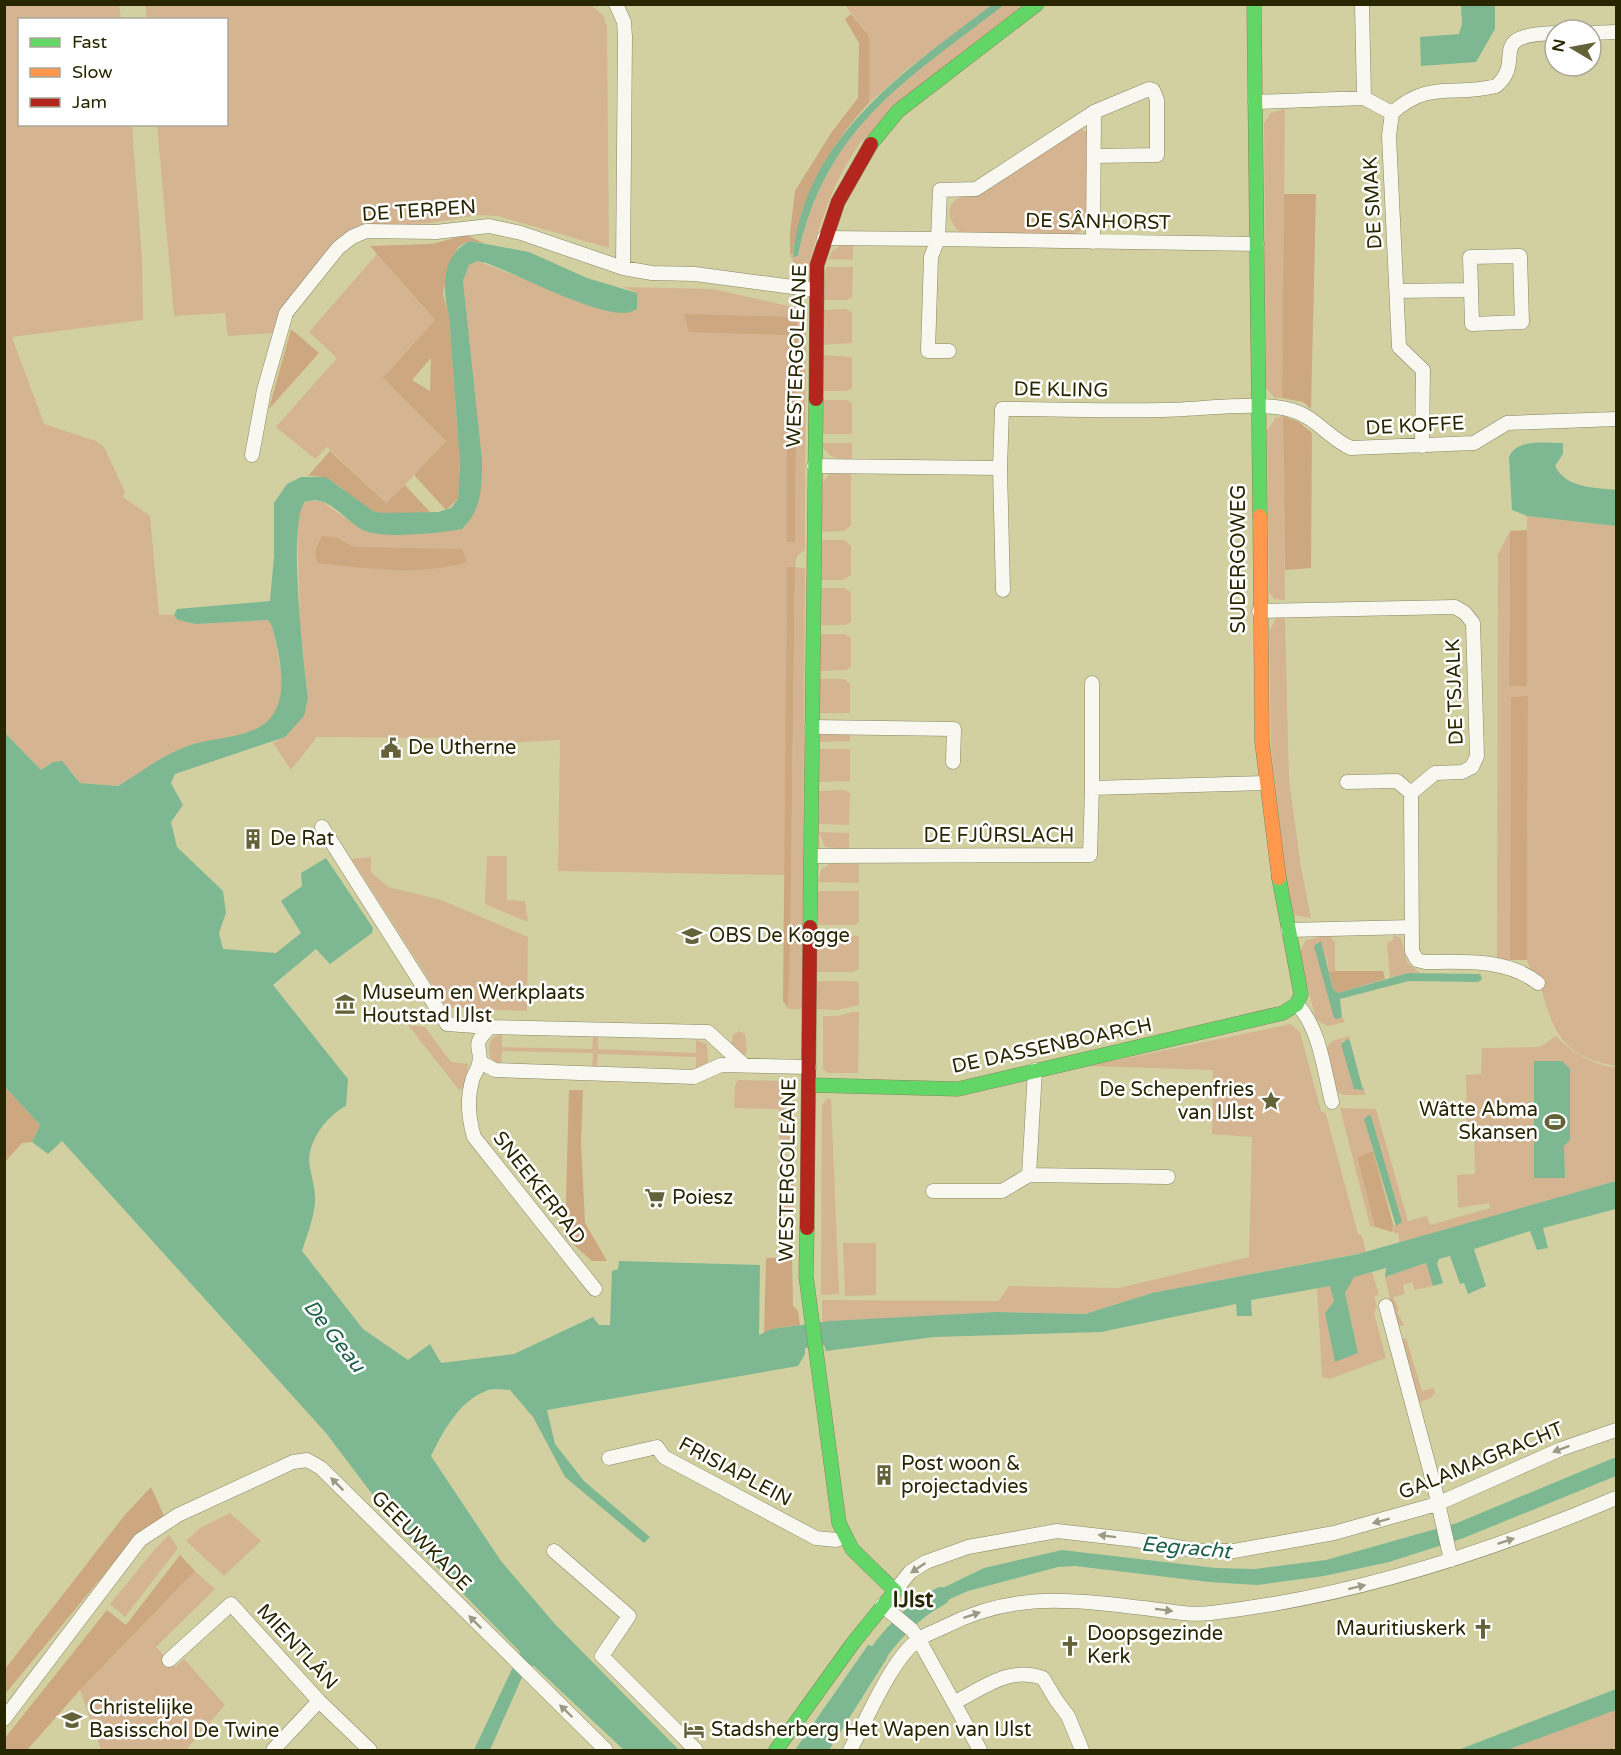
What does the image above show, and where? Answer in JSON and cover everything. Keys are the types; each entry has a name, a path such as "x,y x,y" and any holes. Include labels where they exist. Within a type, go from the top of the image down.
{"street":[{"path":"616,4 624,22 625,37 623,268"},
{"name":"WESTERGOLEANE","path":"895,1591 852,1549 839,1523 806,1276 817,265 838,199 855,165 878,132 898,111 1037,4"},
{"name":"SUDERGOWEG","path":"1254,4 1259,610 1265,783 1288,930 1300,984 1301,994 1297,1004"},
{"path":"1362,4 1364,98"},
{"path":"1255,102 1364,98 1392,112 1409,98 1428,91 1496,86 1508,70 1509,50 1519,38 1528,34 1543,33"},
{"path":"949,351 928,351 931,257 938,239 940,190 976,189 1094,112 1149,89 1156,94 1157,155 1095,156"},
{"path":"1094,112 1094,242"},
{"name":"DE SMAK","path":"1392,112 1389,136 1400,347 1423,370 1422,446"},
{"name":"DE TERPEN","path":"252,455 264,390 286,313 324,264 352,237 366,231 436,232 489,226 521,233 623,268 651,273 695,274 815,290"},
{"name":"DE SÂNHORST","path":"824,238 1257,244"},
{"path":"1520,256 1522,322 1472,324 1471,291 1470,257 1520,256"},
{"path":"1398,291 1471,291"},
{"name":"DE KOFFE","path":"1257,407 1291,410 1304,414 1335,441 1350,448 1474,443 1507,423 1617,420"},
{"name":"DE KLING","path":"1000,468 1002,409 1161,410 1257,407"},
{"path":"814,466 1000,468 1003,590"},
{"name":"DE TSJALK","path":"1259,610 1455,607 1465,613 1473,623 1477,756 1472,767 1461,772 1435,773 1411,793"},
{"path":"1092,683 1092,788 1265,783"},
{"path":"812,727 954,729 953,762"},
{"path":"1347,782 1397,781 1411,793 1412,951 1417,960 1489,962 1528,974 1538,982"},
{"name":"DE FJÛRSLACH","path":"811,856 1090,855 1092,788"},
{"path":"322,828 447,1024 708,1032 744,1065"},
{"path":"1288,930 1412,927"},
{"path":"1297,1004 1308,1015 1312,1026 1332,1102"},
{"name":"DE DASSENBOARCH","path":"809,1085 958,1089 1283,1013 1297,1004"},
{"name":"SNEEKERPAD","path":"490,1027 478,1042 476,1049 480,1062 471,1082 469,1120 474,1137 595,1289"},
{"path":"480,1062 495,1070 694,1077 721,1065 809,1067"},
{"path":"1029,1175 1035,1070"},
{"path":"933,1191 1002,1191 1029,1175 1168,1177"},
{"path":"1386,1306 1449,1553"},
{"name":"GALAMAGRACHT","path":"776,1750 886,1609 895,1591 910,1572 926,1562 969,1547 1057,1531 1200,1551 1234,1551 1334,1533 1437,1504 1561,1449 1617,1430"},
{"name":"FRISIAPLEIN","path":"609,1458 657,1447 664,1457 816,1538 836,1540 844,1537"},
{"name":"GEEUWKADE","path":"4,1719 140,1540 178,1515 293,1462 307,1460 321,1468 606,1750"},
{"path":"850,1750 893,1671 916,1635 961,1619 1020,1602 1070,1599 1209,1613 1324,1595 1449,1553 1543,1529 1617,1498"},
{"path":"554,1551 630,1616 602,1656 696,1750"},
{"name":"MIENTLÂN","path":"169,1660 231,1604 319,1701 370,1750"},
{"path":"886,1609 916,1635 980,1750"},
{"path":"955,1702 1008,1675 1027,1672 1043,1678 1068,1716 1082,1750"},
{"path":"273,1750 319,1701"}],"shaded area":[{"path":"5,5 119,5 121,18 18,18 18,126 132,126 142,259 143,320 12,337 44,424 96,441 104,447 125,492 123,497 150,516 159,615 174,615 178,620 196,624 268,620 272,626 283,682 278,710 268,722 250,732 179,749 118,786 80,783 71,771 53,762 41,770 5,733"},
{"path":"145,5 591,5 603,15 607,27 609,248 498,216 478,215 430,223 371,226 304,281 280,309 273,333 228,336 225,313 174,316 157,126 228,126 228,18 147,18"},
{"path":"845,5 993,5 907,69 869,103 869,36"},
{"path":"1004,5 1026,5 861,142 834,189 816,239 807,274 799,274 790,255 798,256 811,211 828,173 849,140 903,83"},
{"path":"851,14 869,36 869,103 842,136 819,173 803,213 793,254 790,255 795,191 831,133 858,98 859,43 845,19"},
{"path":"1285,109 1282,398 1275,398 1266,388 1264,123 1271,113"},
{"path":"1079,128 1089,133 1087,220 1081,231 1074,234 962,233 954,226 950,211 954,202 961,197 989,189"},
{"path":"1284,194 1316,194 1311,409 1303,402 1282,398"},
{"path":"466,235 484,243 470,241 459,246 447,270 443,294 449,316 460,464 458,499 446,510 414,475 446,441 383,378 435,320 370,246 432,244","holes":["431,359 430,391 412,380"]},
{"path":"842,245 853,245 853,260 828,259 832,251"},
{"path":"377,254 435,320 384,379 446,441 387,504 327,447 315,459 276,427 337,358 309,332"},
{"path":"477,261 613,312 637,293 623,287 713,289 806,310 805,550 797,556 795,567 787,567 785,875 558,871 560,740 465,745 459,738 317,737 291,770 273,743 296,725 304,712 308,698 300,625 297,525 300,507 310,500 323,502 348,520 380,534 462,529 468,523 482,482 463,281 469,265","holes":["797,323 795,542 794,542 787,541 788,335","338,538 354,547 347,566 317,562"]},
{"path":"826,267 853,267 852,297 847,300 822,300"},
{"path":"846,309 852,312 852,343 822,345 822,310"},
{"path":"684,314 795,317 797,323 795,542 787,542 787,335 689,332"},
{"path":"291,329 319,353 269,409"},
{"path":"822,355 852,357 852,388 847,391 822,391"},
{"path":"822,400 847,400 852,403 852,434 821,434"},
{"path":"1283,416 1285,600 1274,599 1269,592 1267,431 1275,418"},
{"path":"1283,416 1299,422 1312,433 1311,568 1285,570"},
{"path":"821,443 852,443 852,459 829,455"},
{"path":"330,451 386,503 405,485 430,512 379,513 364,506 336,483 319,476 308,476"},
{"path":"831,473 851,473 851,525 844,531 821,532 823,482"},
{"path":"1527,516 1616,526 1616,1066 1583,1056 1563,1040 1550,1016 1540,984 1527,960 1528,696 1511,697 1510,960 1497,960 1498,554 1510,531 1509,685 1527,685"},
{"path":"1527,530 1527,686 1509,686 1510,531"},
{"path":"322,536 338,538 354,547 462,549 467,562 448,567 411,570 373,569 317,563 315,551"},
{"path":"821,540 844,540 851,546 851,575 843,580 821,580"},
{"path":"787,567 795,567 790,951 788,1005 786,1005 783,1001"},
{"path":"795,567 805,568 802,1009 788,1009 786,1005 788,1005"},
{"path":"820,588 844,588 851,592 851,622 845,625 820,625"},
{"path":"1277,617 1285,617 1289,779 1301,868 1311,918 1293,915 1288,894 1271,748 1269,631"},
{"path":"820,634 845,634 851,638 851,667 846,670 820,671"},
{"path":"820,679 844,679 850,684 850,713 820,713"},
{"path":"1528,696 1527,960 1510,960 1511,697"},
{"path":"820,733 850,734 850,741 819,742"},
{"path":"819,749 850,749 850,781 819,782"},
{"path":"844,790 850,793 849,825 819,824 819,791"},
{"path":"819,832 849,833 849,849 825,847"},
{"path":"487,856 507,856 507,900 525,901 528,922 485,904"},
{"path":"371,857 371,872 388,887 441,900 528,937 527,1011 447,1008 352,859"},
{"path":"829,864 859,864 859,883 818,882 821,870"},
{"path":"818,891 859,891 859,922 855,925 818,925"},
{"path":"818,934 859,936 859,969 853,972 817,972"},
{"path":"1394,935 1401,938 1407,962 1420,973 1408,973 1390,978 1387,943 1393,940"},
{"path":"1321,936 1331,937 1335,942 1335,971 1329,972 1324,942 1334,1018 1342,1017 1345,1022 1328,1026 1316,1020 1299,953 1305,941"},
{"path":"1383,971 1385,979 1338,993 1333,989 1329,972"},
{"path":"817,981 859,983 859,1005 837,1010 817,1009"},
{"path":"859,1012 858,1073 828,1073 823,1069 823,1016 838,1016"},
{"path":"1291,1024 1300,1032 1321,1111 1326,1114 1358,1234 1362,1236 1366,1252 1152,1293 1085,1314 997,1312 822,1323 822,1300 999,1301 1009,1286 1119,1288 1249,1257 1252,1137 1212,1134 1213,1070 1089,1066"},
{"path":"408,1025 425,1027 451,1062 468,1064 465,1087 459,1090"},
{"path":"739,1031 745,1034 747,1052 744,1055 731,1044 733,1035"},
{"path":"502,1034 502,1047 592,1049 593,1037 598,1037 598,1049 696,1053 696,1040 707,1044 708,1062 696,1070 696,1057 598,1054 597,1067 592,1067 593,1053 502,1051 501,1064 498,1064 490,1058 489,1046 492,1038"},
{"path":"1349,1036 1350,1041 1342,1041 1362,1090 1364,1086 1365,1095 1344,1095 1334,1091 1325,1050 1332,1041"},
{"name":"Wâtte Abma Skansen","path":"1556,1036 1583,1057 1616,1068 1616,1181 1399,1243 1399,1234 1392,1232 1393,1224 1396,1226 1364,1120 1373,1151 1357,1157 1375,1227 1370,1226 1340,1108 1376,1109 1408,1221 1427,1216 1430,1225 1490,1208 1489,1203 1458,1208 1457,1175 1475,1174 1474,1130 1467,1130 1466,1075 1481,1074 1482,1048 1540,1047"},
{"path":"738,1080 787,1081 795,1085 794,1133 791,1140 779,1139 779,1109 734,1108 735,1086"},
{"path":"5,1087 40,1125 32,1142 22,1143 5,1162"},
{"path":"569,1090 583,1090 581,1143 585,1223 607,1261 592,1261 565,1237"},
{"path":"827,1099 831,1099 839,1294 821,1295 822,1105"},
{"path":"779,1142 786,1143 785,1164 790,1165 794,1173 778,1172"},
{"path":"1373,1151 1393,1224 1392,1232 1375,1227 1357,1157"},
{"path":"778,1178 794,1179 793,1209 777,1209"},
{"path":"843,1243 876,1243 876,1295 845,1296"},
{"path":"792,1257 793,1306 798,1311 800,1325 772,1329 764,1333 766,1258"},
{"path":"1427,1263 1433,1286 1415,1290 1412,1282 1403,1285 1405,1294 1393,1297 1404,1325 1396,1327 1385,1277"},
{"path":"1372,1272 1379,1295 1374,1296 1377,1307 1374,1313 1386,1358 1330,1379 1322,1377 1317,1287 1331,1286 1334,1301 1325,1313 1335,1361 1358,1353 1345,1293 1353,1277"},
{"path":"1406,1338 1422,1391 1434,1388 1435,1393 1431,1398 1420,1402 1416,1401 1402,1339"},
{"path":"151,1487 165,1518 135,1537 5,1694 5,1669 124,1516"},
{"path":"230,1513 261,1541 224,1576 186,1541 200,1528"},
{"path":"169,1535 178,1548 125,1617 110,1604"},
{"path":"180,1555 195,1571 80,1690 27,1750 5,1750 5,1738 107,1610 126,1625"},
{"path":"195,1571 215,1589 156,1647 175,1667 184,1659 225,1705 186,1750 101,1750 80,1690"},
{"path":"1616,1710 1616,1750 1507,1750"}],"water":[{"path":"993,4 1004,5 903,83 849,140 828,173 811,211 798,256 793,257 801,214 817,176 838,141 864,110 894,82"},
{"path":"1461,5 1495,5 1495,29 1476,62 1421,66 1420,37 1459,34 1462,24"},
{"name":"De Geau","path":"470,241 529,252 587,278 637,293 637,309 625,313 593,307 486,263 477,261 469,265 463,281 482,460 481,488 474,514 462,529 427,534 386,535 365,531 330,505 314,500 305,502 300,515 297,536 298,595 308,698 304,716 285,737 175,774 171,783 183,805 171,822 177,847 223,891 226,913 219,933 223,949 276,953 301,933 281,901 302,886 301,873 326,858 373,928 372,933 330,964 316,949 273,985 348,1079 346,1106 325,1124 314,1140 311,1150 309,1159 315,1204 302,1251 363,1329 408,1360 430,1344 441,1363 514,1354 593,1317 599,1325 610,1325 612,1271 618,1269 619,1261 760,1265 759,1335 772,1329 830,1321 997,1312 1085,1314 1152,1293 1358,1254 1616,1181 1616,1209 1543,1228 1548,1248 1537,1250 1530,1231 1474,1249 1486,1286 1468,1294 1464,1283 1460,1284 1450,1256 1439,1259 1437,1264 1443,1283 1433,1286 1426,1263 1385,1277 1386,1268 1354,1277 1345,1293 1358,1353 1335,1362 1325,1313 1334,1301 1330,1286 1251,1300 1252,1316 1237,1316 1236,1304 1101,1332 934,1337 826,1351 824,1345 805,1348 805,1354 798,1366 547,1410 555,1444 584,1481 650,1537 644,1543 565,1477 533,1417 510,1390 491,1390 476,1396 467,1402 452,1419 431,1456 501,1561 555,1624 679,1750 624,1750 534,1666 527,1666 490,1750 474,1750 520,1652 394,1523 326,1433 62,1141 48,1154 32,1142 40,1125 5,1087 5,733 41,770 53,762 62,761 80,783 118,786 155,762 184,747 235,736 263,725 273,714 279,701 281,687 279,656 272,626 268,620 196,624 178,620 174,615 177,609 270,601 274,556 274,503 287,484 301,477 326,477 373,511 381,513 438,512 451,508 458,499 460,464 445,284 449,264 454,255 460,247"},
{"path":"1563,443 1563,454 1555,466 1560,474 1582,486 1616,490 1616,526 1527,516 1512,510 1509,457 1513,451 1525,444"},
{"path":"1321,941 1333,989 1338,993 1408,973 1480,974 1482,979 1478,982 1409,981 1340,999 1342,1017 1337,1019 1334,1018 1314,946"},
{"path":"1348,1039 1363,1090 1354,1089 1341,1044"},
{"path":"1534,1061 1562,1061 1570,1069 1570,1140 1564,1146 1565,1178 1534,1178"},
{"path":"1369,1115 1402,1222 1396,1226 1364,1119"},
{"path":"1616,1457 1616,1476 1461,1539 1389,1562 1324,1576 1257,1585 1209,1582 1075,1566 1058,1567 968,1591 939,1604 925,1616 916,1601 984,1568 1062,1550 1216,1568 1255,1569 1326,1560 1457,1523"},
{"path":"868,1645 881,1648 888,1653 887,1658 829,1750 795,1750"},
{"path":"1616,1689 1616,1710 1507,1750 1458,1750"}],"waterway":[{"name":"Eegracht","path":"868,1668 900,1628 919,1610 941,1596"}],"traffic: fast":[{"path":"871,144 898,111 1037,4"},
{"path":"1254,4 1260,516"},
{"path":"810,927 816,399"},
{"path":"809,1085 958,1089 1283,1013 1297,1004 1301,994 1279,878"},
{"path":"776,1750 853,1643 895,1591 852,1549 839,1523 806,1276 807,1228"}],"traffic: slow":[{"path":"1260,516 1262,742 1279,878"}],"traffic: jam":[{"path":"816,399 817,265 838,202 871,144"},
{"path":"807,1228 810,927"}],"place":[{"name":"De Utherne","path":"391,748"},
{"name":"De Rat","path":"253,839"},
{"name":"OBS De Kogge","path":"692,936"},
{"name":"Museum en Werkplaats Houtstad IJlst","path":"345,1004"},
{"name":"De Schepenfries van IJlst","path":"1271,1101"},
{"name":"Wâtte Abma Skansen","path":"1555,1122"},
{"name":"Poiesz","path":"655,1198"},
{"name":"Post woon & projectadvies","path":"884,1475"},
{"name":"Mauritiuskerk","path":"1483,1629"},
{"name":"Doopsgezinde Kerk","path":"1070,1646"},
{"name":"Christelijke Basisschol De Twine","path":"72,1720"},
{"name":"Stadsherberg Het Wapen van IJlst","path":"694,1730"}],"district":[{"name":"IJlst","path":"913,1600"}]}
